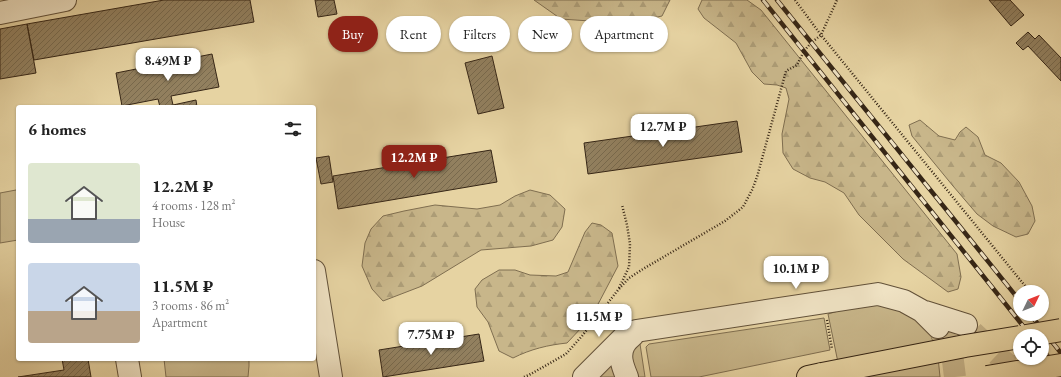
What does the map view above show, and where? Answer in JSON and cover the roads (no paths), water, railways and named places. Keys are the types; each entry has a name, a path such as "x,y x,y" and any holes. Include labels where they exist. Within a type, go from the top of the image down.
{"main road":[{"path":"1049,332 1061,330"},
{"path":"815,376 965,346 1013,338"},
{"path":"987,377 1061,365"}],"street":[{"path":"0,13 65,0"},
{"path":"316,283 331,377"},
{"path":"584,377 623,338 636,331 878,294 904,301 922,311 966,325"},
{"path":"922,311 938,327"},
{"path":"627,377 622,365 621,352 624,344 636,331"},
{"path":"127,361 130,377"}],"tunnel":[{"path":"938,327 949,345 955,377"},
{"path":"973,332 1008,365 1046,371 1056,377"}],"railway":[{"path":"763,0 1025,329"},
{"path":"777,0 1013,292"},
{"path":"1036,321 1061,353"},
{"path":"1049,358 1061,373"}]}
